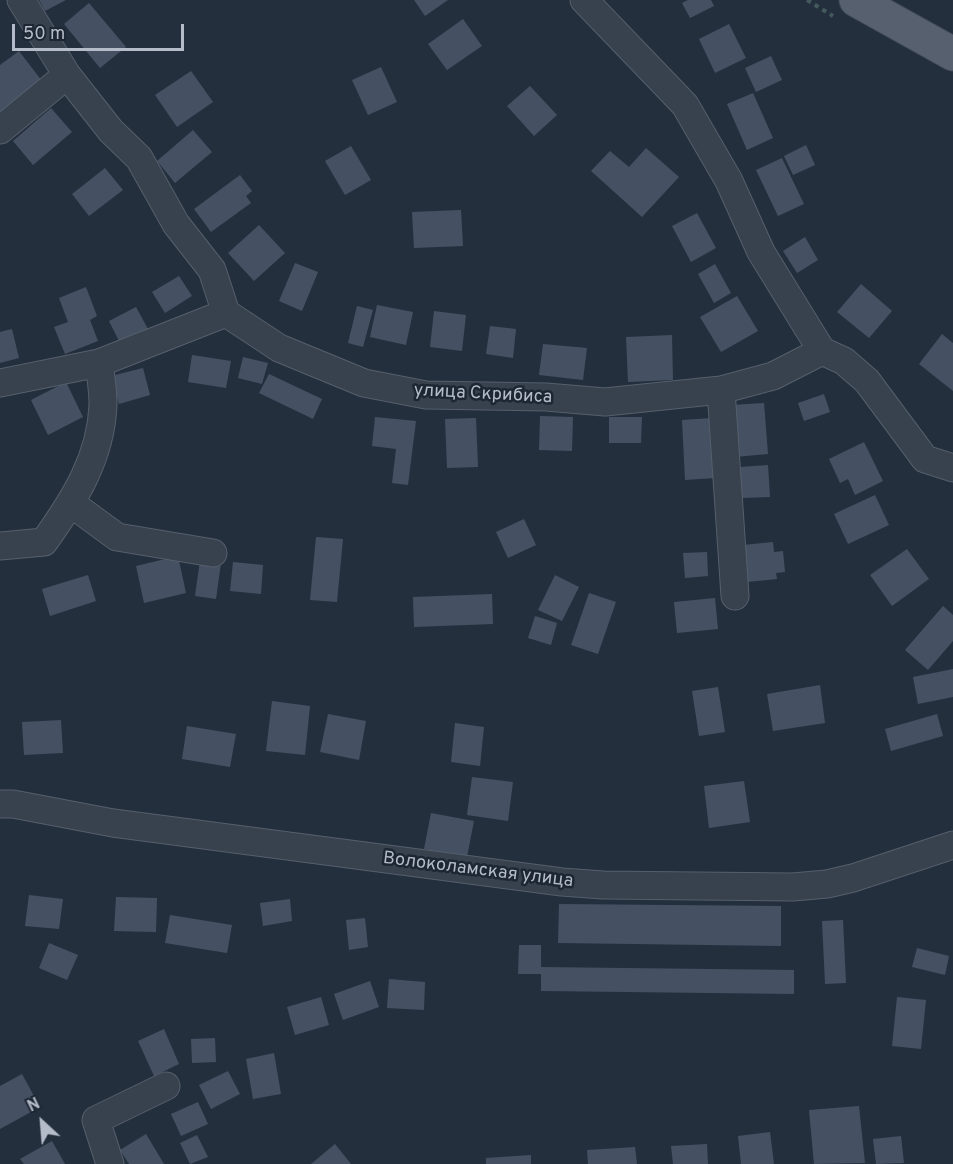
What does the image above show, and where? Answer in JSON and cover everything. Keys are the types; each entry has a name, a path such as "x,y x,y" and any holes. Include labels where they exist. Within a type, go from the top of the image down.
{"main road":[{"path":"856,0 953,54"}],"street":[{"path":"0,382 99,363 226,313 212,270 176,224 140,158 111,131 67,75 21,0"},
{"path":"584,0 685,105 729,181 761,252 822,351 844,361 867,381 925,459 953,468"},
{"path":"0,130 67,75"},
{"name":"улица Скрибиса","path":"226,313 279,348 364,383 426,395 546,397 605,402 721,390 773,376 822,351"},
{"path":"0,546 44,542 72,504 93,460 103,405 99,363"},
{"path":"721,390 735,596"},
{"path":"72,504 117,537 213,553"},
{"name":"Волоколамская улица","path":"0,804 13,804 113,823 562,882 603,885 793,887 827,884 853,879 953,845"},
{"path":"110,1164 96,1120 166,1086"}],"building":[{"path":"39,0 66,0 45,11"},
{"path":"414,0 448,0 425,16"},
{"path":"688,0 711,0 714,6 690,18 682,3"},
{"path":"89,3 126,47 100,68 64,24"},
{"path":"463,19 482,46 447,70 428,44"},
{"path":"729,24 746,58 715,73 699,39"},
{"path":"19,51 42,81 0,112 0,65"},
{"path":"771,56 782,80 756,92 745,68"},
{"path":"381,67 397,102 368,115 352,80"},
{"path":"191,71 213,102 177,127 155,95"},
{"path":"530,86 557,115 534,136 507,106"},
{"path":"753,93 773,138 747,150 727,104"},
{"path":"51,108 72,132 33,165 13,141"},
{"path":"193,130 212,152 175,183 157,161"},
{"path":"806,145 815,165 793,175 784,156"},
{"path":"351,146 371,180 345,195 325,161"},
{"path":"646,148 679,177 642,217 591,171 610,151 629,167"},
{"path":"782,158 804,204 778,216 756,170"},
{"path":"105,168 123,190 89,216 72,194"},
{"path":"240,175 252,191 246,196 251,203 211,232 194,209"},
{"path":"461,210 463,246 414,248 412,212"},
{"path":"697,213 716,248 691,262 672,226"},
{"path":"259,225 285,253 254,281 228,253"},
{"path":"805,237 818,260 797,273 783,251"},
{"path":"295,263 318,272 302,311 279,301"},
{"path":"715,264 731,293 714,303 698,274"},
{"path":"179,276 192,296 165,313 152,292"},
{"path":"861,284 892,311 869,338 837,312"},
{"path":"86,287 97,316 90,320 98,341 65,354 54,327 68,322 59,298"},
{"path":"737,296 758,331 721,352 700,317"},
{"path":"377,305 413,312 406,345 370,337"},
{"path":"357,306 373,310 363,347 348,343"},
{"path":"136,307 148,329 120,343 109,321"},
{"path":"434,311 466,315 462,351 430,347"},
{"path":"490,326 516,329 513,358 486,354"},
{"path":"12,329 19,358 0,363 0,332"},
{"path":"942,334 953,343 953,391 919,364"},
{"path":"672,335 673,380 628,382 626,337"},
{"path":"543,344 587,348 583,380 539,375"},
{"path":"192,355 231,361 226,388 188,382"},
{"path":"243,357 268,363 262,384 238,378"},
{"path":"143,368 150,395 119,404 111,376"},
{"path":"269,374 322,399 313,419 259,393"},
{"path":"66,382 83,417 48,435 31,400"},
{"path":"824,394 830,412 804,421 798,403"},
{"path":"764,403 768,454 735,457 731,405"},
{"path":"540,416 573,417 572,451 539,450"},
{"path":"375,417 416,421 408,485 392,483 396,449 372,446"},
{"path":"609,417 642,417 641,443 609,443"},
{"path":"476,418 478,467 447,468 445,419"},
{"path":"712,418 715,478 685,480 682,420"},
{"path":"864,442 883,481 855,495 848,479 840,483 829,459"},
{"path":"768,465 770,497 742,498 740,467"},
{"path":"875,495 889,525 848,544 834,514"},
{"path":"524,519 536,545 508,558 496,532"},
{"path":"316,537 343,539 337,602 310,600"},
{"path":"773,542 774,552 783,551 785,572 776,573 777,579 747,582 743,545"},
{"path":"907,549 929,579 892,606 870,575"},
{"path":"707,552 708,576 685,578 683,553"},
{"path":"178,556 186,593 144,603 136,566"},
{"path":"200,560 221,563 216,599 195,596"},
{"path":"233,562 263,565 261,594 230,591"},
{"path":"88,575 96,601 50,616 42,589"},
{"path":"555,575 579,587 562,621 538,610"},
{"path":"589,593 616,602 598,654 571,645"},
{"path":"492,594 493,624 414,627 413,597"},
{"path":"715,598 718,629 677,633 674,602"},
{"path":"943,606 953,615 953,641 928,670 905,650"},
{"path":"535,616 557,623 551,645 528,638"},
{"path":"953,669 953,697 918,704 913,677"},
{"path":"820,685 825,723 773,731 767,694"},
{"path":"718,687 725,732 699,736 692,691"},
{"path":"272,701 310,706 305,755 266,751"},
{"path":"328,714 366,721 359,760 320,752"},
{"path":"937,714 943,736 891,751 885,729"},
{"path":"61,720 63,753 24,755 22,722"},
{"path":"455,723 484,727 480,766 451,762"},
{"path":"187,726 236,734 230,767 182,759"},
{"path":"472,777 513,782 508,821 467,815"},
{"path":"744,781 750,822 709,828 704,786"},
{"path":"431,813 474,821 467,857 424,849"},
{"path":"29,895 63,899 59,929 25,926"},
{"path":"116,897 157,898 156,932 114,931"},
{"path":"290,899 292,921 263,926 260,903"},
{"path":"559,904 781,906 781,946 558,943"},
{"path":"170,915 232,925 227,953 165,943"},
{"path":"365,918 368,947 349,950 346,920"},
{"path":"843,920 846,983 825,984 822,921"},
{"path":"49,943 78,955 67,980 39,968"},
{"path":"519,945 541,945 541,967 794,970 794,994 541,991 541,974 518,974"},
{"path":"917,948 949,956 945,975 912,967"},
{"path":"389,979 425,982 424,1010 387,1008"},
{"path":"370,981 379,1007 343,1020 334,994"},
{"path":"321,997 329,1025 295,1035 287,1007"},
{"path":"897,997 926,1000 921,1049 892,1046"},
{"path":"164,1029 179,1064 154,1076 138,1041"},
{"path":"215,1038 216,1062 192,1063 191,1039"},
{"path":"274,1053 281,1094 253,1099 246,1059"},
{"path":"228,1071 240,1094 211,1109 199,1085"},
{"path":"22,1074 40,1107 0,1129 0,1086"},
{"path":"198,1102 208,1124 181,1136 171,1114"},
{"path":"859,1106 865,1163 814,1164 809,1110"},
{"path":"770,1132 774,1164 741,1164 738,1136"},
{"path":"146,1134 164,1164 129,1164 120,1150"},
{"path":"197,1135 208,1157 190,1164 180,1143"},
{"path":"901,1136 904,1163 876,1164 873,1139"},
{"path":"52,1141 65,1164 24,1164 20,1159"},
{"path":"335,1144 351,1164 311,1164"},
{"path":"707,1144 708,1164 673,1164 671,1146"},
{"path":"635,1147 637,1164 588,1164 587,1150"},
{"path":"531,1155 531,1164 486,1164 486,1158"}]}
